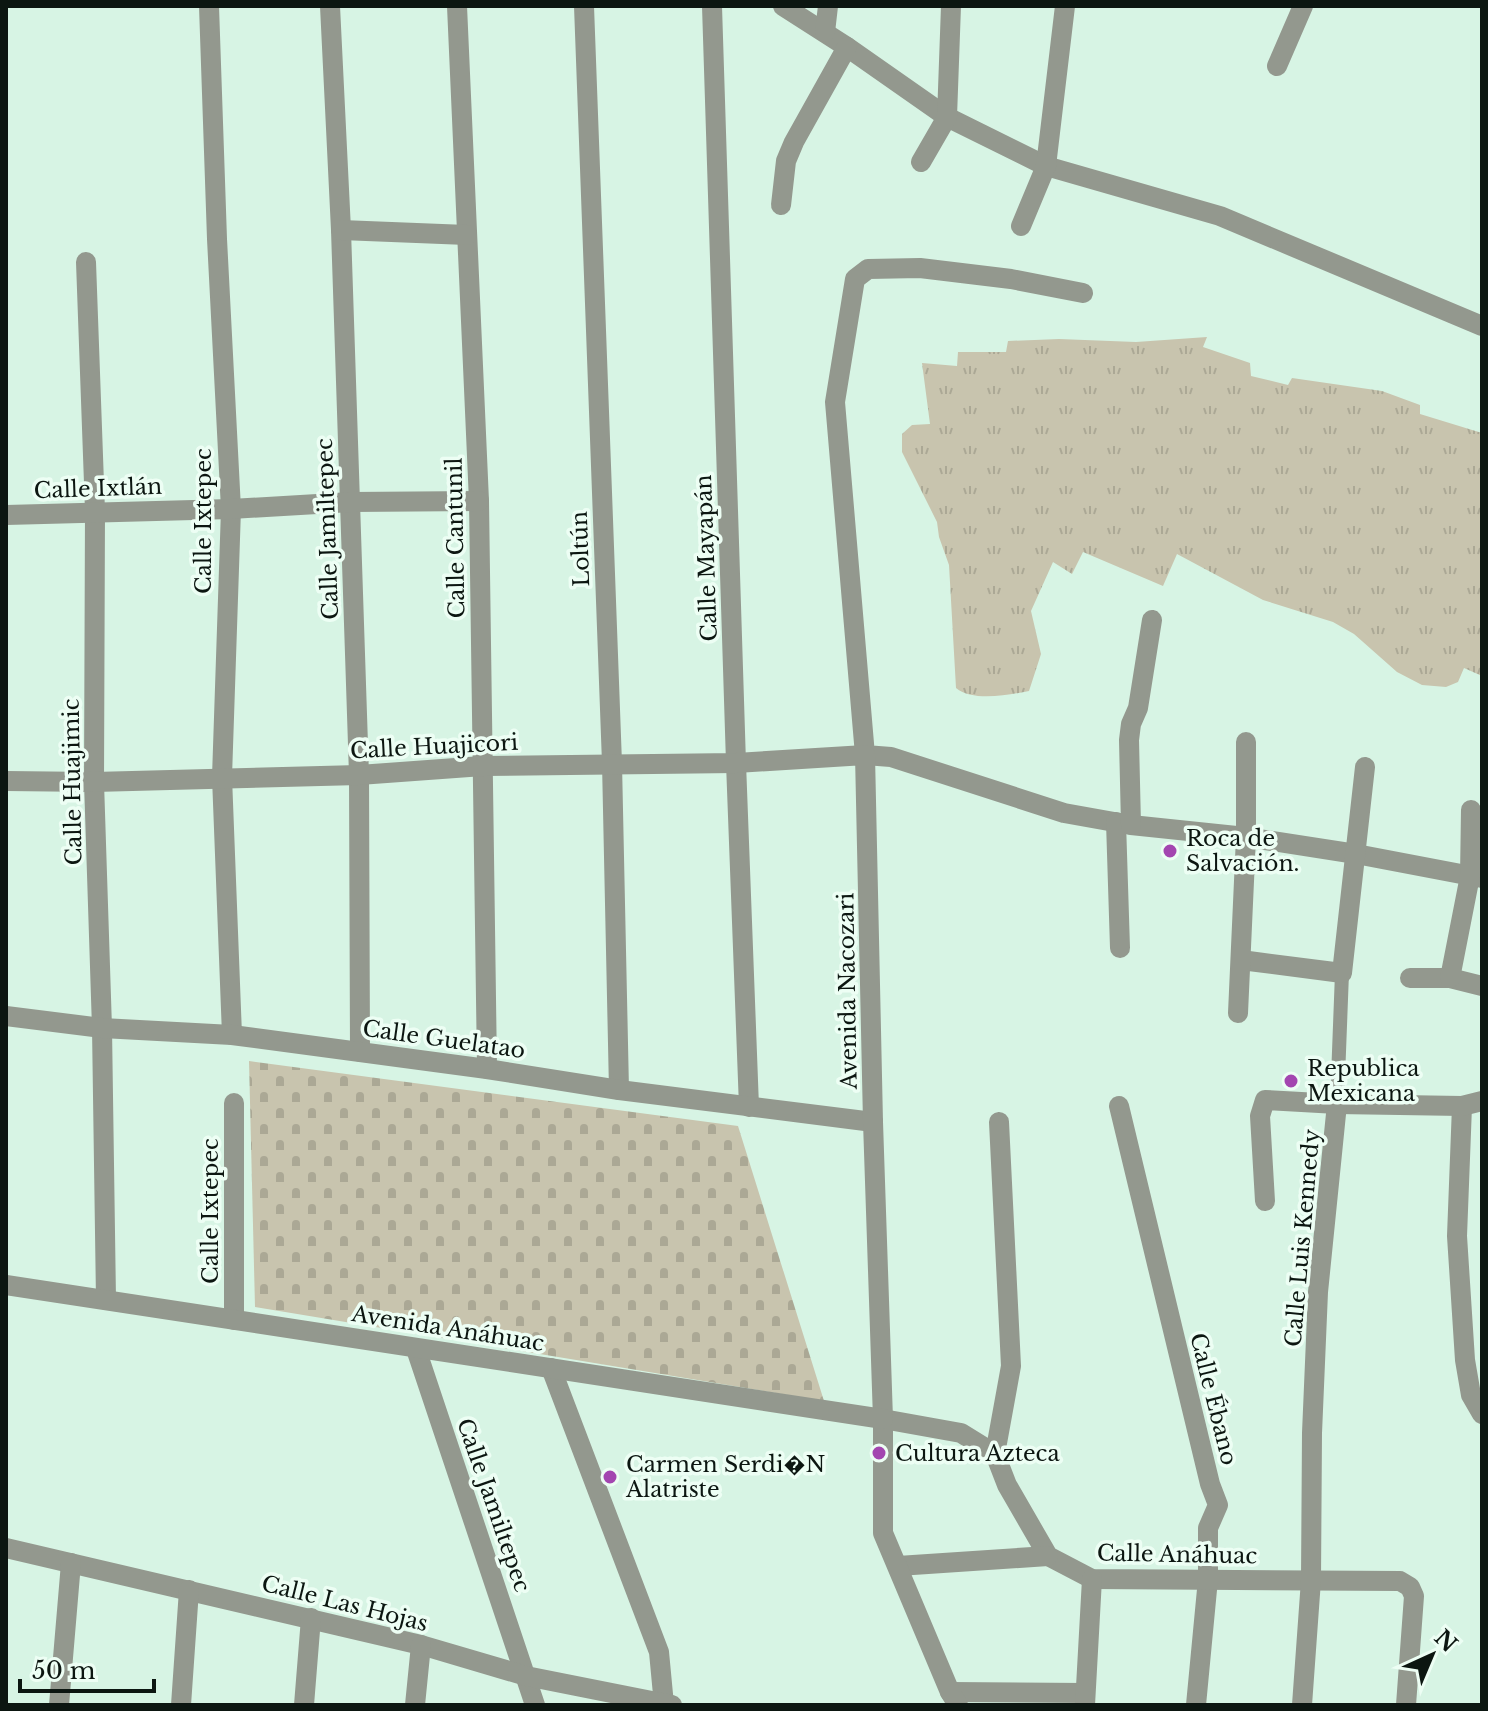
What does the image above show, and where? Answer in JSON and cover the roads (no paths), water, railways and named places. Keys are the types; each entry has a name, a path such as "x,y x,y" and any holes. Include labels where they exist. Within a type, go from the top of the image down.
{"street":[{"name":"Calle Ixtepec","path":"209,6 231,509 222,777 232,1035"},
{"name":"Calle Jamiltepec","path":"330,6 341,230 359,775 360,1052"},
{"name":"Calle Cantunil","path":"457,6 479,501 487,1069"},
{"name":"Loltún","path":"584,6 612,763 619,1090"},
{"name":"Calle Mayapán","path":"712,6 749,1107"},
{"path":"783,6 947,117 1046,166 1220,216 1482,326"},
{"path":"825,32 828,6"},
{"path":"921,162 947,117 951,6"},
{"path":"1021,226 1046,166 1065,6"},
{"path":"1277,66 1303,6"},
{"path":"781,205 790,151 847,47"},
{"path":"341,230 467,235"},
{"name":"Calle Huajimic","path":"86,262 95,511 94,782 106,1300"},
{"name":"Avenida Nacozari","path":"954,1699 883,1533 883,1419 865,755 835,402 855,279 868,269 920,268 1011,279 1083,293"},
{"name":"Calle Ixtlán","path":"6,515 231,509 351,502 479,501"},
{"path":"1120,948 1129,740 1131,724 1138,708 1152,620"},
{"path":"1238,1013 1246,837 1246,742"},
{"name":"Calle Huajicori","path":"6,781 94,782 359,775 483,766 736,763 865,755 891,757 1064,813 1124,824 1246,837 1356,854 1476,877"},
{"name":"Calle Luis Kennedy","path":"1302,1705 1311,1580 1312,1433 1318,1292 1337,1104 1342,973 1365,767"},
{"path":"1450,978 1476,877 1471,810"},
{"path":"1241,960 1342,973"},
{"path":"1410,978 1450,978 1482,986"},
{"name":"Calle Guelatao","path":"6,1016 102,1028 232,1035 619,1090 873,1122"},
{"path":"1265,1201 1260,1116 1265,1100 1462,1106 1482,1101"},
{"name":"Calle Ixtepec","path":"234,1103 234,1320"},
{"name":"Calle Ébano","path":"1119,1106 1210,1484 1218,1505 1208,1528 1208,1579 1196,1705"},
{"path":"1462,1106 1457,1236 1465,1360 1471,1395 1482,1414"},
{"path":"898,1566 1048,1556 1007,1485 995,1454 1011,1366 999,1122"},
{"name":"Avenida Anáhuac","path":"6,1285 883,1419"},
{"name":"Calle Jamiltepec","path":"416,1349 535,1705"},
{"path":"551,1368 659,1652 667,1705"},
{"path":"883,1419 961,1433 995,1454"},
{"name":"Calle Las Hojas","path":"6,1548 421,1645 526,1676 667,1705"},
{"name":"Calle Anáhuac","path":"1048,1556 1092,1579 1400,1581 1410,1587 1414,1596 1406,1705"},
{"path":"59,1705 71,1563"},
{"path":"954,1699 1085,1699 1092,1579"},
{"path":"181,1705 189,1590"},
{"path":"304,1705 311,1618"},
{"path":"415,1705 421,1645"}],"place":[{"name":"Roca de Salvación.","path":"1170,851"},
{"name":"Republica Mexicana","path":"1291,1081"},
{"name":"Cultura Azteca","path":"879,1453"},
{"name":"Carmen Serdi�N Alatriste","path":"610,1477"}]}
